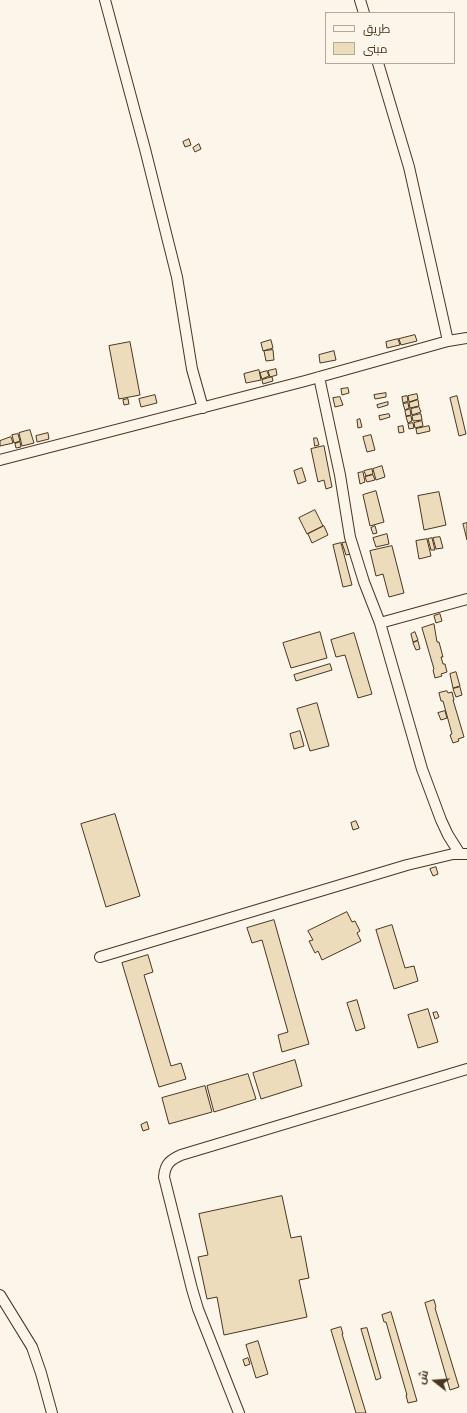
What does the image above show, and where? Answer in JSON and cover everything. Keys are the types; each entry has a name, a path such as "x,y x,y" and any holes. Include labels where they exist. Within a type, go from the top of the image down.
{"street":[{"path":"106,0 173,262 182,302 192,369 203,408"},
{"path":"360,0 364,12"},
{"path":"378,64 409,167 448,341"},
{"path":"0,460 203,408 448,341 467,338"},
{"path":"319,377 340,475 350,537 364,582 380,623 422,768 448,835 463,854"},
{"path":"380,623 467,599"},
{"path":"100,956 407,865 453,854 463,854"},
{"path":"239,1413 192,1289 164,1177 164,1171 167,1163 181,1155 467,1069"},
{"path":"0,1295 32,1347 52,1413"}],"building":[{"path":"189,139 191,145 185,147 183,142"},
{"path":"199,144 201,149 195,152 193,148"},
{"path":"415,335 417,341 401,345 399,339"},
{"path":"398,339 400,345 387,348 386,342"},
{"path":"271,340 273,348 263,351 261,343"},
{"path":"130,342 140,395 119,399 109,346"},
{"path":"273,350 274,360 266,361 264,351"},
{"path":"334,351 336,360 320,363 319,355"},
{"path":"276,369 277,375 270,377 268,371"},
{"path":"259,370 261,380 246,383 244,374"},
{"path":"267,371 269,376 262,379 260,373"},
{"path":"272,377 273,381 263,384 262,380"},
{"path":"348,388 349,393 342,395 341,389"},
{"path":"386,393 386,397 375,399 374,395"},
{"path":"417,394 418,399 409,402 408,396"},
{"path":"155,395 157,403 141,407 139,399"},
{"path":"407,396 408,401 403,403 402,397"},
{"path":"457,396 466,434 459,436 450,398"},
{"path":"340,397 343,405 335,407 333,398"},
{"path":"128,399 129,404 124,405 123,400"},
{"path":"418,400 419,406 410,408 409,403"},
{"path":"388,402 388,405 378,408 377,405"},
{"path":"408,403 409,408 405,410 403,404"},
{"path":"419,407 421,412 412,415 411,409"},
{"path":"410,409 411,415 406,416 405,411"},
{"path":"389,414 390,417 380,420 379,416"},
{"path":"421,414 422,420 413,421 412,416"},
{"path":"411,416 412,421 408,423 406,417"},
{"path":"360,419 362,427 358,428 357,420"},
{"path":"422,421 423,426 415,428 414,423"},
{"path":"413,423 414,428 409,429 408,424"},
{"path":"403,426 404,432 399,433 398,427"},
{"path":"429,426 430,431 417,434 416,429"},
{"path":"30,430 34,443 22,446 19,433"},
{"path":"48,433 49,439 37,442 36,436"},
{"path":"18,434 20,441 14,443 12,435"},
{"path":"371,435 375,450 367,452 363,437"},
{"path":"11,437 13,443 0,446 0,441"},
{"path":"314,438 317,438 319,445 315,446"},
{"path":"20,442 21,447 16,448 15,444"},
{"path":"324,446 332,487 326,489 324,480 318,482 311,449"},
{"path":"382,466 385,477 376,480 373,469"},
{"path":"302,468 306,481 298,484 294,471"},
{"path":"372,469 373,474 366,476 364,471"},
{"path":"363,472 365,482 360,484 358,473"},
{"path":"373,475 375,480 367,482 365,477"},
{"path":"376,491 384,522 370,526 363,495"},
{"path":"439,492 446,525 424,530 418,496"},
{"path":"315,510 323,526 307,534 299,518"},
{"path":"467,523 467,540 463,524"},
{"path":"324,526 328,535 312,543 308,534"},
{"path":"375,526 377,533 373,534 371,528"},
{"path":"387,534 389,544 376,547 373,538"},
{"path":"440,537 443,548 436,549 433,538"},
{"path":"432,538 435,550 431,550 428,539"},
{"path":"427,539 431,556 419,559 416,541"},
{"path":"348,542 351,554 346,555 342,543"},
{"path":"341,543 352,585 343,587 333,545"},
{"path":"392,546 404,593 389,597 383,574 376,576 370,551"},
{"path":"440,614 442,621 436,623 434,616"},
{"path":"434,624 437,642 439,642 443,657 441,657 447,672 441,674 442,676 435,678 434,669 422,628"},
{"path":"320,632 327,658 291,668 283,643"},
{"path":"415,632 418,640 413,642 411,634"},
{"path":"354,633 372,694 358,698 345,655 336,657 331,640"},
{"path":"418,641 420,649 416,650 413,643"},
{"path":"330,664 332,670 296,681 294,675"},
{"path":"456,672 460,686 453,688 450,674"},
{"path":"460,687 462,695 456,697 453,689"},
{"path":"447,691 448,693 452,692 464,737 453,743 443,701 441,701 439,693"},
{"path":"317,703 329,746 310,751 297,709"},
{"path":"445,711 447,718 441,720 438,713"},
{"path":"300,731 304,746 294,749 290,734"},
{"path":"115,814 140,896 106,907 81,824"},
{"path":"356,821 359,828 353,830 351,823"},
{"path":"436,867 438,874 433,876 430,869"},
{"path":"347,912 352,922 355,921 360,931 357,933 361,941 322,960 318,951 315,953 309,941 313,940 308,931"},
{"path":"274,920 309,1044 282,1052 278,1035 288,1032 262,940 252,943 247,928"},
{"path":"392,925 405,968 414,966 418,981 394,989 376,930"},
{"path":"148,955 153,972 144,975 171,1066 181,1063 186,1079 159,1087 122,963"},
{"path":"357,1000 365,1028 356,1031 347,1003"},
{"path":"428,1009 438,1042 418,1048 408,1015"},
{"path":"437,1012 439,1017 435,1019 433,1013"},
{"path":"295,1060 302,1086 261,1099 253,1073"},
{"path":"248,1074 256,1099 214,1112 207,1086"},
{"path":"205,1086 212,1112 169,1124 162,1098"},
{"path":"147,1122 149,1129 143,1131 141,1125"},
{"path":"282,1196 291,1238 301,1236 309,1278 299,1280 307,1317 224,1335 217,1297 207,1299 198,1257 208,1255 199,1214"},
{"path":"434,1300 435,1308 459,1387 450,1390 425,1303"},
{"path":"391,1312 417,1401 408,1403 386,1322 384,1322 382,1315"},
{"path":"341,1327 366,1413 356,1413 331,1330"},
{"path":"367,1328 381,1378 376,1380 361,1329"},
{"path":"258,1341 268,1374 256,1378 246,1345"},
{"path":"248,1358 250,1364 245,1366 243,1360"}]}
